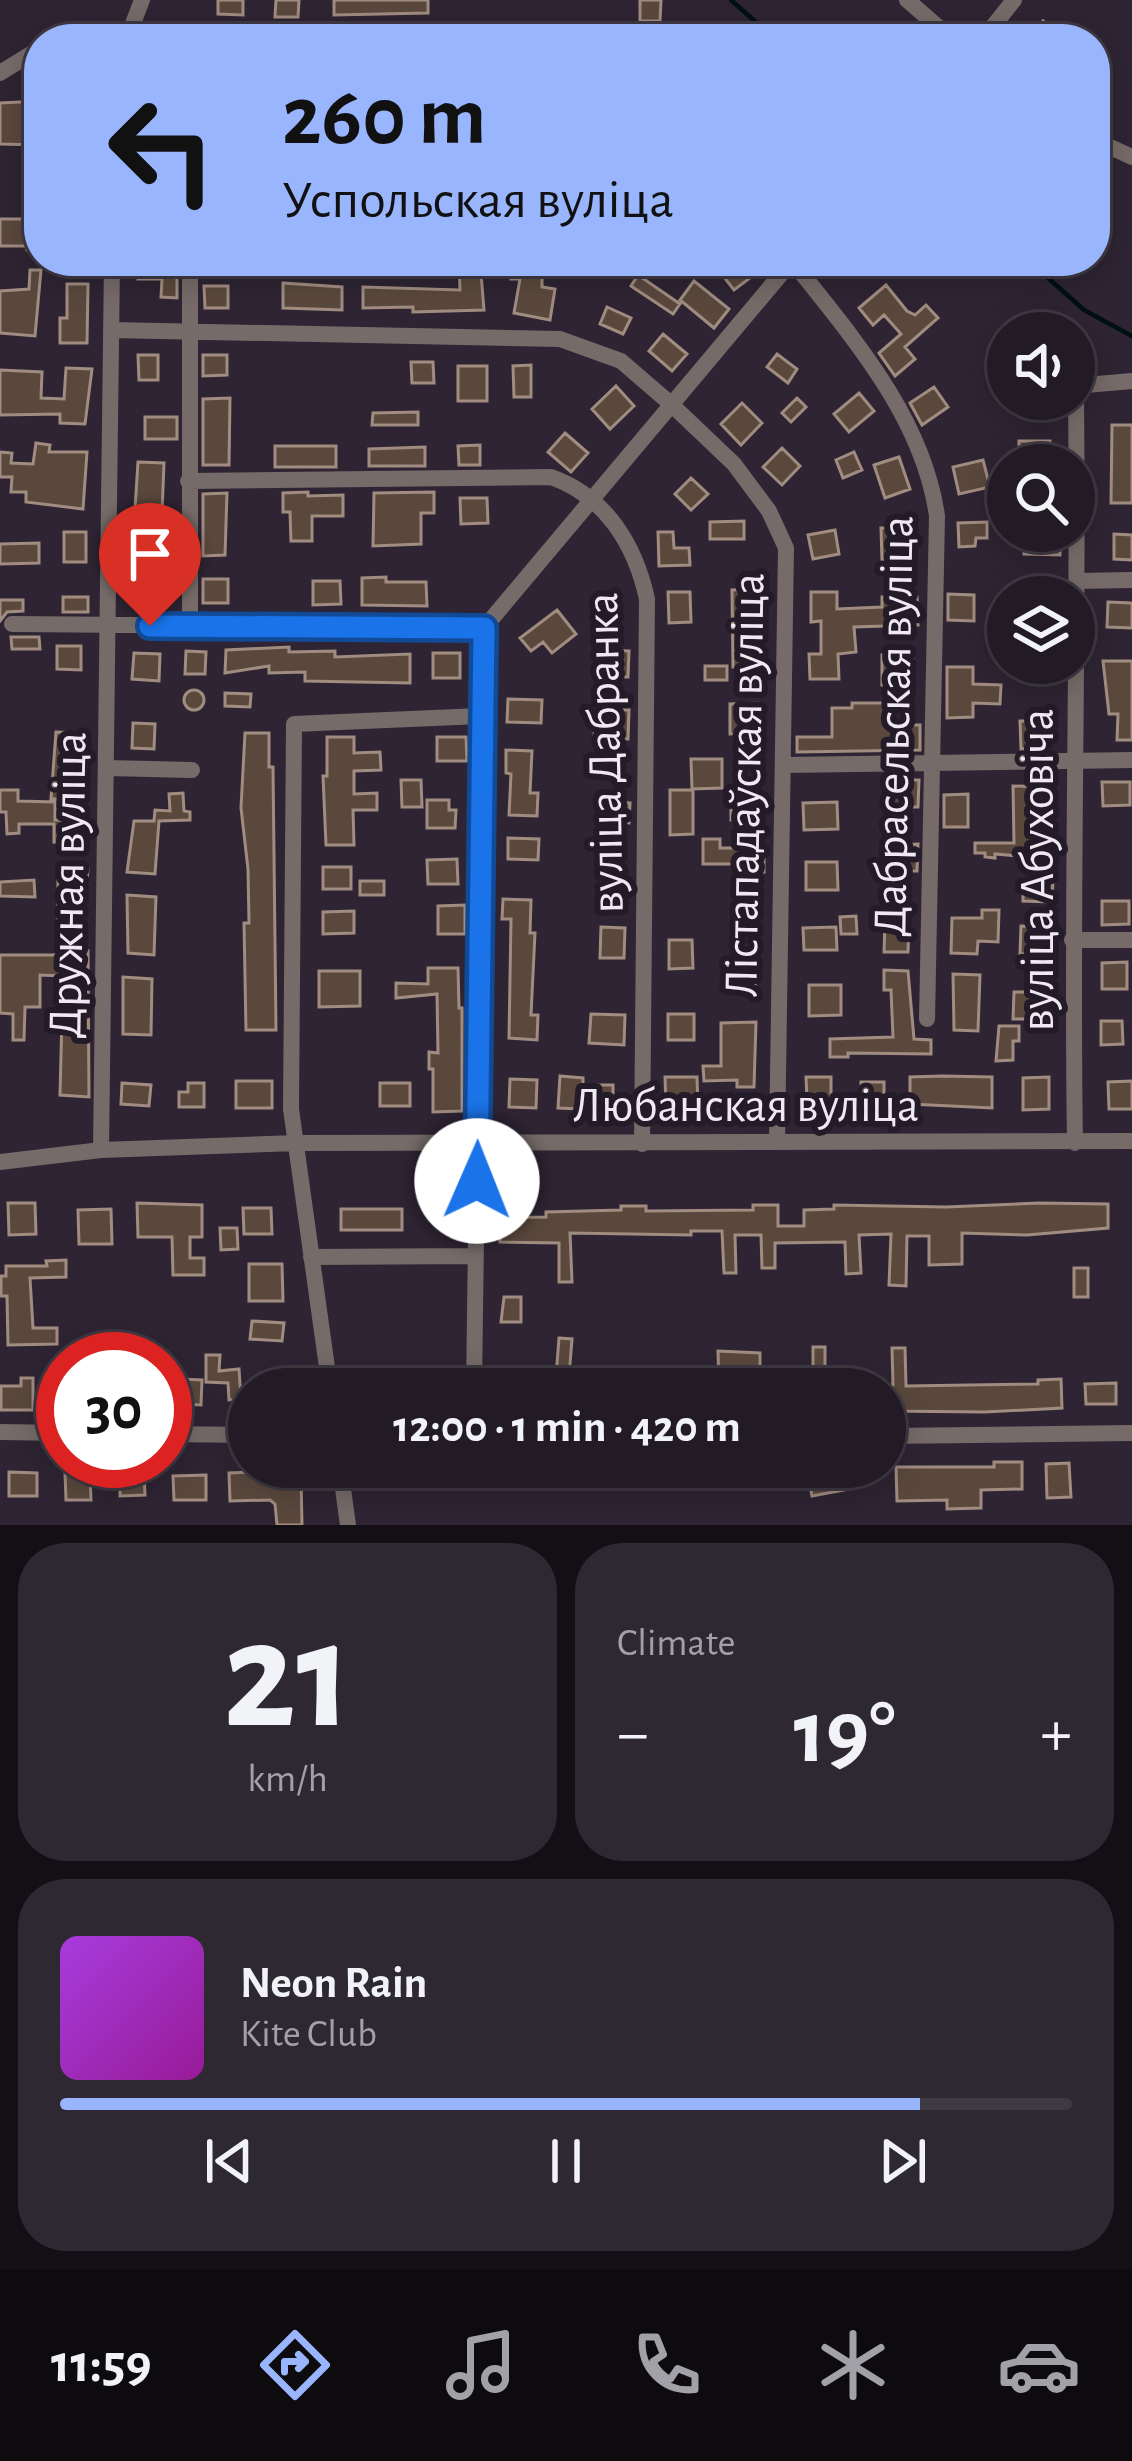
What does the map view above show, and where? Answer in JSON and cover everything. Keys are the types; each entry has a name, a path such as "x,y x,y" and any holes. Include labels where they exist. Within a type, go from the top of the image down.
{"street":[{"path":"908,0 935,24"},
{"path":"995,24 1014,0"},
{"name":"Дружная вуліца","path":"100,1150 112,276"},
{"path":"190,276 190,626"},
{"path":"475,1368 484,628 780,276"},
{"name":"Дабрасельская вуліца","path":"804,276 865,355 915,436 932,476 937,516 927,1019"},
{"name":"Лістападаўская вуліца","path":"111,330 560,338 621,361 734,464 769,511 786,548 777,1142"},
{"name":"вуліца Абуховіча","path":"1078,576 1076,401 1086,385 1132,381"},
{"path":"188,482 529,475 566,483 594,498"},
{"name":"вуліца Дабранка","path":"594,498 633,552 647,598 642,1144"},
{"path":"1095,581 1132,580"},
{"path":"12,625 484,628"},
{"name":"вуліца Абуховіча","path":"1075,1142 1076,684"},
{"path":"327,1368 291,1109 294,724 480,716"},
{"path":"784,765 1132,760"},
{"path":"108,769 192,770"},
{"path":"1072,940 1132,940"},
{"name":"Любанская вуліца","path":"0,1162 100,1150 296,1143 1132,1142"},
{"path":"311,1257 476,1256"},
{"path":"0,1432 36,1432"},
{"path":"906,1436 1132,1433"},
{"path":"192,1435 228,1436"},
{"path":"343,1488 348,1525"}],"building":[{"path":"218,0 243,0 243,15 218,14"},
{"path":"276,0 299,0 298,17 275,17"},
{"path":"334,0 428,0 428,13 334,15"},
{"path":"640,0 661,0 660,21 640,21"},
{"path":"24,102 24,145 0,144 0,103"},
{"path":"0,219 24,219 24,246 0,246"},
{"path":"30,276 40,276 35,336 0,333 0,291 29,289"},
{"path":"177,276 177,298 161,297 162,279 138,279"},
{"path":"460,276 481,276 484,310 363,308 363,287 460,290"},
{"path":"542,276 542,287 555,289 550,320 514,313 520,279 511,279"},
{"path":"639,276 680,304 673,314 631,286"},
{"path":"723,276 753,276 734,290"},
{"path":"694,281 729,309 714,328 680,300"},
{"path":"283,283 342,287 342,310 283,308"},
{"path":"67,284 88,284 87,343 60,343 60,318 67,318"},
{"path":"886,285 907,311 915,315 926,305 938,318 905,347 915,359 895,376 879,353 901,334 884,315 873,325 859,308"},
{"path":"204,286 228,286 228,308 205,308"},
{"path":"607,307 631,318 623,334 600,324"},
{"path":"663,334 687,354 672,371 649,351"},
{"path":"777,354 797,369 788,383 767,367"},
{"path":"138,355 158,355 158,380 139,380"},
{"path":"203,355 227,355 227,375 203,376"},
{"path":"411,362 433,362 434,383 412,383"},
{"path":"531,365 531,397 514,397 513,366"},
{"path":"458,366 487,366 487,401 458,401"},
{"path":"66,368 92,369 85,424 60,423 60,414 0,415 0,370 42,372 41,398 64,399"},
{"path":"616,386 634,406 610,429 592,409"},
{"path":"934,387 948,407 922,425 910,403"},
{"path":"859,393 874,411 849,432 834,414"},
{"path":"230,398 229,465 203,465 203,399"},
{"path":"797,398 806,407 791,422 782,413"},
{"path":"742,403 762,423 741,445 721,424"},
{"path":"418,412 418,425 372,425 373,413"},
{"path":"145,417 177,417 177,439 145,439"},
{"path":"1112,425 1132,425 1132,503 1111,503"},
{"path":"565,433 588,453 571,472 548,452"},
{"path":"1019,441 1050,441 1050,444"},
{"path":"36,443 50,445 49,452 87,452 83,509 26,502 26,492 11,492 12,477 0,477 0,452 12,453 11,463 33,464"},
{"path":"480,445 480,465 459,465 458,446"},
{"path":"275,446 336,446 336,467 275,467"},
{"path":"425,447 425,466 369,466 369,449"},
{"path":"782,448 800,466 782,485 763,467"},
{"path":"854,452 862,470 843,478 836,460"},
{"path":"899,457 910,489 885,498 874,465"},
{"path":"983,460 987,488 959,494 953,467"},
{"path":"138,462 164,463 159,589 130,587"},
{"path":"691,478 708,494 691,510 675,494"},
{"path":"308,492 308,496 343,495 343,516 312,516 312,541 291,541 290,512 283,512 283,493"},
{"path":"434,492 434,513 421,513 421,544 373,546 374,493"},
{"path":"227,493 225,555 203,556 203,494"},
{"path":"460,498 487,498 488,523 461,524"},
{"path":"744,521 744,539 710,539 710,522"},
{"path":"987,522 987,538 976,538 975,546 959,547 958,523"},
{"path":"881,528 914,528 914,560 882,560"},
{"path":"835,530 839,554 813,559 808,535"},
{"path":"64,532 86,532 86,562 64,562"},
{"path":"658,532 673,532 674,548 689,548 690,565 659,566"},
{"path":"1114,534 1132,535 1132,560 1114,559"},
{"path":"39,543 39,563 0,564 0,544"},
{"path":"386,577 386,582 426,582 427,606 362,605 362,578"},
{"path":"203,579 228,579 228,603 203,603"},
{"path":"313,581 340,581 341,604 313,605"},
{"path":"761,589 759,666 733,667 732,590"},
{"path":"668,592 690,592 691,622 669,623"},
{"path":"811,592 837,592 837,609 882,607 882,597 917,597 918,625 854,627 856,652 838,654 839,679 810,679 809,654 821,654 821,621 811,622"},
{"path":"948,594 974,595 974,621 948,620"},
{"path":"63,597 88,597 88,612 63,612"},
{"path":"0,600 23,600 23,611 7,612 0,621"},
{"path":"1108,602 1132,603 1132,628 1107,627"},
{"path":"557,610 576,634 552,653 543,642 531,651 520,638"},
{"path":"11,637 39,637 40,649 12,649"},
{"path":"57,646 81,646 81,670 57,669"},
{"path":"289,647 289,652 335,651 335,657 410,654 410,683 305,681 305,672 269,673 269,666 225,673 226,650"},
{"path":"598,650 629,651 628,677 597,676"},
{"path":"186,651 206,652 205,674 185,674"},
{"path":"134,653 160,654 159,681 132,679"},
{"path":"433,653 460,653 460,678 433,678"},
{"path":"882,655 913,655 913,684 882,685"},
{"path":"1103,661 1132,661 1132,740 1117,740 1118,714 1109,714"},
{"path":"705,666 727,666 727,680 705,680"},
{"path":"947,667 973,667 973,684 1001,685 1000,704 973,703 973,717 947,718"},
{"path":"194,690 204,700 194,710 184,700"},
{"path":"225,693 251,694 250,707 225,706"},
{"path":"508,699 542,700 541,723 507,722"},
{"path":"758,703 758,733 730,734 730,704"},
{"path":"852,703 887,703 887,725 920,725 920,750 797,752 797,737 832,737 832,708 852,708"},
{"path":"595,709 629,710 628,739 594,738"},
{"path":"1020,721 1046,721 1047,748 1021,749"},
{"path":"133,723 155,724 154,749 132,748"},
{"path":"56,732 83,733 79,799 51,799"},
{"path":"245,733 269,733 269,767 273,767 276,1030 246,1030 248,869 241,808"},
{"path":"327,737 354,737 354,753 380,752 381,770 354,771 354,794 377,793 377,810 353,810 354,845 326,845 323,776 327,776"},
{"path":"437,737 466,737 467,761 437,761"},
{"path":"506,750 532,751 530,793 538,793 537,816 509,815 511,774 506,773"},
{"path":"691,759 722,759 722,788 692,789"},
{"path":"401,780 421,780 422,807 402,807"},
{"path":"886,780 919,780 918,807 886,807"},
{"path":"1102,782 1130,782 1130,805 1103,806"},
{"path":"1013,786 1051,787 1051,807 1035,807 1034,847 1040,847 1040,858 975,853 975,843 1014,843"},
{"path":"0,790 18,790 18,801 55,802 55,820 82,820 82,843 54,842 54,824 19,824 19,833 7,834"},
{"path":"670,790 693,790 693,834 670,835"},
{"path":"183,793 190,820 159,821 155,874 127,872 134,821 154,821 155,810 170,811 169,794"},
{"path":"731,794 761,794 761,819 731,820"},
{"path":"968,794 968,827 944,827 944,795"},
{"path":"427,800 449,800 449,810 456,810 455,828 427,828"},
{"path":"602,802 630,803 629,823 602,821"},
{"path":"837,802 838,829 804,830 803,803"},
{"path":"508,838 539,839 538,860 508,859"},
{"path":"703,839 720,839 720,848 764,848 764,872 737,872 737,864 703,864"},
{"path":"918,844 917,871 894,871 893,845"},
{"path":"457,859 458,884 428,884 427,860"},
{"path":"806,862 837,862 838,890 806,890"},
{"path":"323,867 351,867 351,889 323,889"},
{"path":"58,869 88,869 83,927 58,926"},
{"path":"602,877 626,878 625,902 601,901"},
{"path":"1023,879 1053,879 1052,902 1023,901"},
{"path":"34,880 35,897 0,896 0,882"},
{"path":"360,881 384,881 384,895 360,895"},
{"path":"127,895 156,897 154,955 128,953"},
{"path":"503,899 531,900 530,933 535,933 531,1015 538,1015 537,1040 509,1038 511,919 502,919"},
{"path":"1102,901 1129,901 1129,924 1102,925"},
{"path":"465,905 465,934 438,934 438,906"},
{"path":"982,910 999,910 998,942 978,941 977,954 951,953 952,918 982,918"},
{"path":"354,911 354,933 323,934 323,912"},
{"path":"856,916 857,934 841,934 840,917"},
{"path":"885,923 909,924 908,952 884,952"},
{"path":"1021,926 1046,927 1046,954 1020,954"},
{"path":"601,927 625,928 624,958 600,958"},
{"path":"836,927 837,950 804,950 803,928"},
{"path":"669,940 692,940 693,968 669,969"},
{"path":"59,951 88,951 89,1097 60,1095 63,976 40,975 40,1007 25,1007 24,1040 13,1040 13,1014 0,1013 0,955 59,955"},
{"path":"1127,962 1127,989 1102,989 1102,963"},
{"path":"728,964 755,964 755,991 729,992"},
{"path":"428,968 458,968 462,1111 433,1112 429,1052 438,1053 437,994 396,998 396,983 428,984"},
{"path":"884,970 908,971 914,1039 931,1040 931,1054 830,1057 830,1039 893,1037 891,990 884,990"},
{"path":"319,971 360,971 360,1006 319,1007"},
{"path":"953,974 980,975 978,1031 954,1030"},
{"path":"123,977 152,979 151,1035 123,1034"},
{"path":"809,985 841,985 841,1015 809,1016"},
{"path":"1014,992 1044,992 1043,1019 1013,1019"},
{"path":"591,1014 625,1015 624,1045 589,1043"},
{"path":"668,1014 694,1014 694,1040 668,1040"},
{"path":"1101,1021 1122,1021 1123,1044 1101,1045"},
{"path":"756,1022 754,1087 737,1087 737,1080 704,1081 703,1066 721,1066 721,1023"},
{"path":"999,1026 1019,1026 1013,1060 996,1061"},
{"path":"560,1076 583,1078 583,1085 613,1085 613,1102 558,1108"},
{"path":"665,1077 697,1077 698,1106 666,1107"},
{"path":"806,1077 831,1077 831,1100 807,1100"},
{"path":"910,1077 992,1077 992,1108 910,1104"},
{"path":"1049,1077 1049,1109 1023,1110 1023,1078"},
{"path":"510,1079 537,1080 536,1108 509,1107"},
{"path":"236,1081 272,1081 272,1108 236,1108"},
{"path":"1132,1081 1132,1109 1109,1109 1108,1082"},
{"path":"861,1082 884,1082 884,1106 861,1106"},
{"path":"122,1083 151,1085 149,1106 121,1104"},
{"path":"188,1083 204,1083 204,1107 179,1107 179,1092 188,1092"},
{"path":"380,1083 410,1083 410,1106 380,1106"},
{"path":"8,1203 35,1203 36,1234 9,1235"},
{"path":"137,1203 202,1205 202,1237 190,1237 190,1258 204,1258 204,1275 173,1275 172,1237 138,1237"},
{"path":"1108,1204 1108,1228 1027,1235 962,1233 962,1264 929,1265 929,1236 907,1236 906,1286 889,1285 891,1234 859,1235 861,1273 846,1274 845,1242 775,1243 775,1268 762,1268 761,1235 735,1235 736,1273 724,1273 722,1231 570,1233 572,1282 559,1282 559,1243 500,1242 500,1218 621,1210 621,1206 646,1206 646,1211 753,1210 753,1205 778,1205 778,1226 804,1226 804,1210 834,1209 834,1205"},
{"path":"243,1208 271,1208 272,1234 244,1234"},
{"path":"111,1209 112,1244 79,1244 78,1210"},
{"path":"341,1209 402,1209 402,1230 341,1230"},
{"path":"220,1228 237,1228 238,1249 221,1250"},
{"path":"66,1260 66,1277 30,1278 33,1328 57,1328 57,1332 36,1332 36,1344 8,1345 7,1296 1,1296 1,1276 6,1276 6,1266 47,1266 46,1261"},
{"path":"249,1264 282,1264 283,1301 249,1301"},
{"path":"1074,1268 1088,1268 1088,1297 1074,1297"},
{"path":"504,1297 521,1297 521,1322 501,1322"},
{"path":"252,1321 284,1323 282,1341 250,1339"},
{"path":"559,1338 572,1339 570,1368 557,1368"},
{"path":"813,1347 825,1347 825,1368 813,1368"},
{"path":"892,1348 905,1348 906,1368 893,1368"},
{"path":"718,1351 760,1353 760,1368 718,1368"},
{"path":"206,1355 220,1355 219,1371 228,1370 228,1383 206,1382"},
{"path":"21,1378 33,1378 33,1410 1,1410 1,1386 21,1386"},
{"path":"1061,1379 1062,1408 906,1411 906,1386 1038,1384 1038,1380"},
{"path":"192,1380 202,1380 201,1405 192,1405"},
{"path":"1116,1383 1116,1404 1086,1404 1085,1384"},
{"path":"994,1462 1022,1462 1022,1489 981,1490 981,1508 947,1509 947,1500 897,1501 897,1488 906,1488 906,1467 994,1467"},
{"path":"1069,1463 1071,1497 1047,1498 1046,1464"},
{"path":"9,1472 36,1473 37,1496 9,1496"},
{"path":"192,1475 206,1475 206,1500 174,1500 174,1488 192,1488"},
{"path":"66,1488 91,1488 91,1500 66,1500"},
{"path":"120,1488 145,1488 145,1495 120,1496"},
{"path":"230,1488 301,1488 302,1525 277,1525 275,1504 270,1500 230,1501"},
{"path":"810,1488 849,1488 849,1489 812,1496"}],"waterway":[{"path":"731,0 758,24"},
{"path":"1046,276 1084,310 1132,336"}],"route":[{"path":"150,626 484,628 477,1181"}]}
